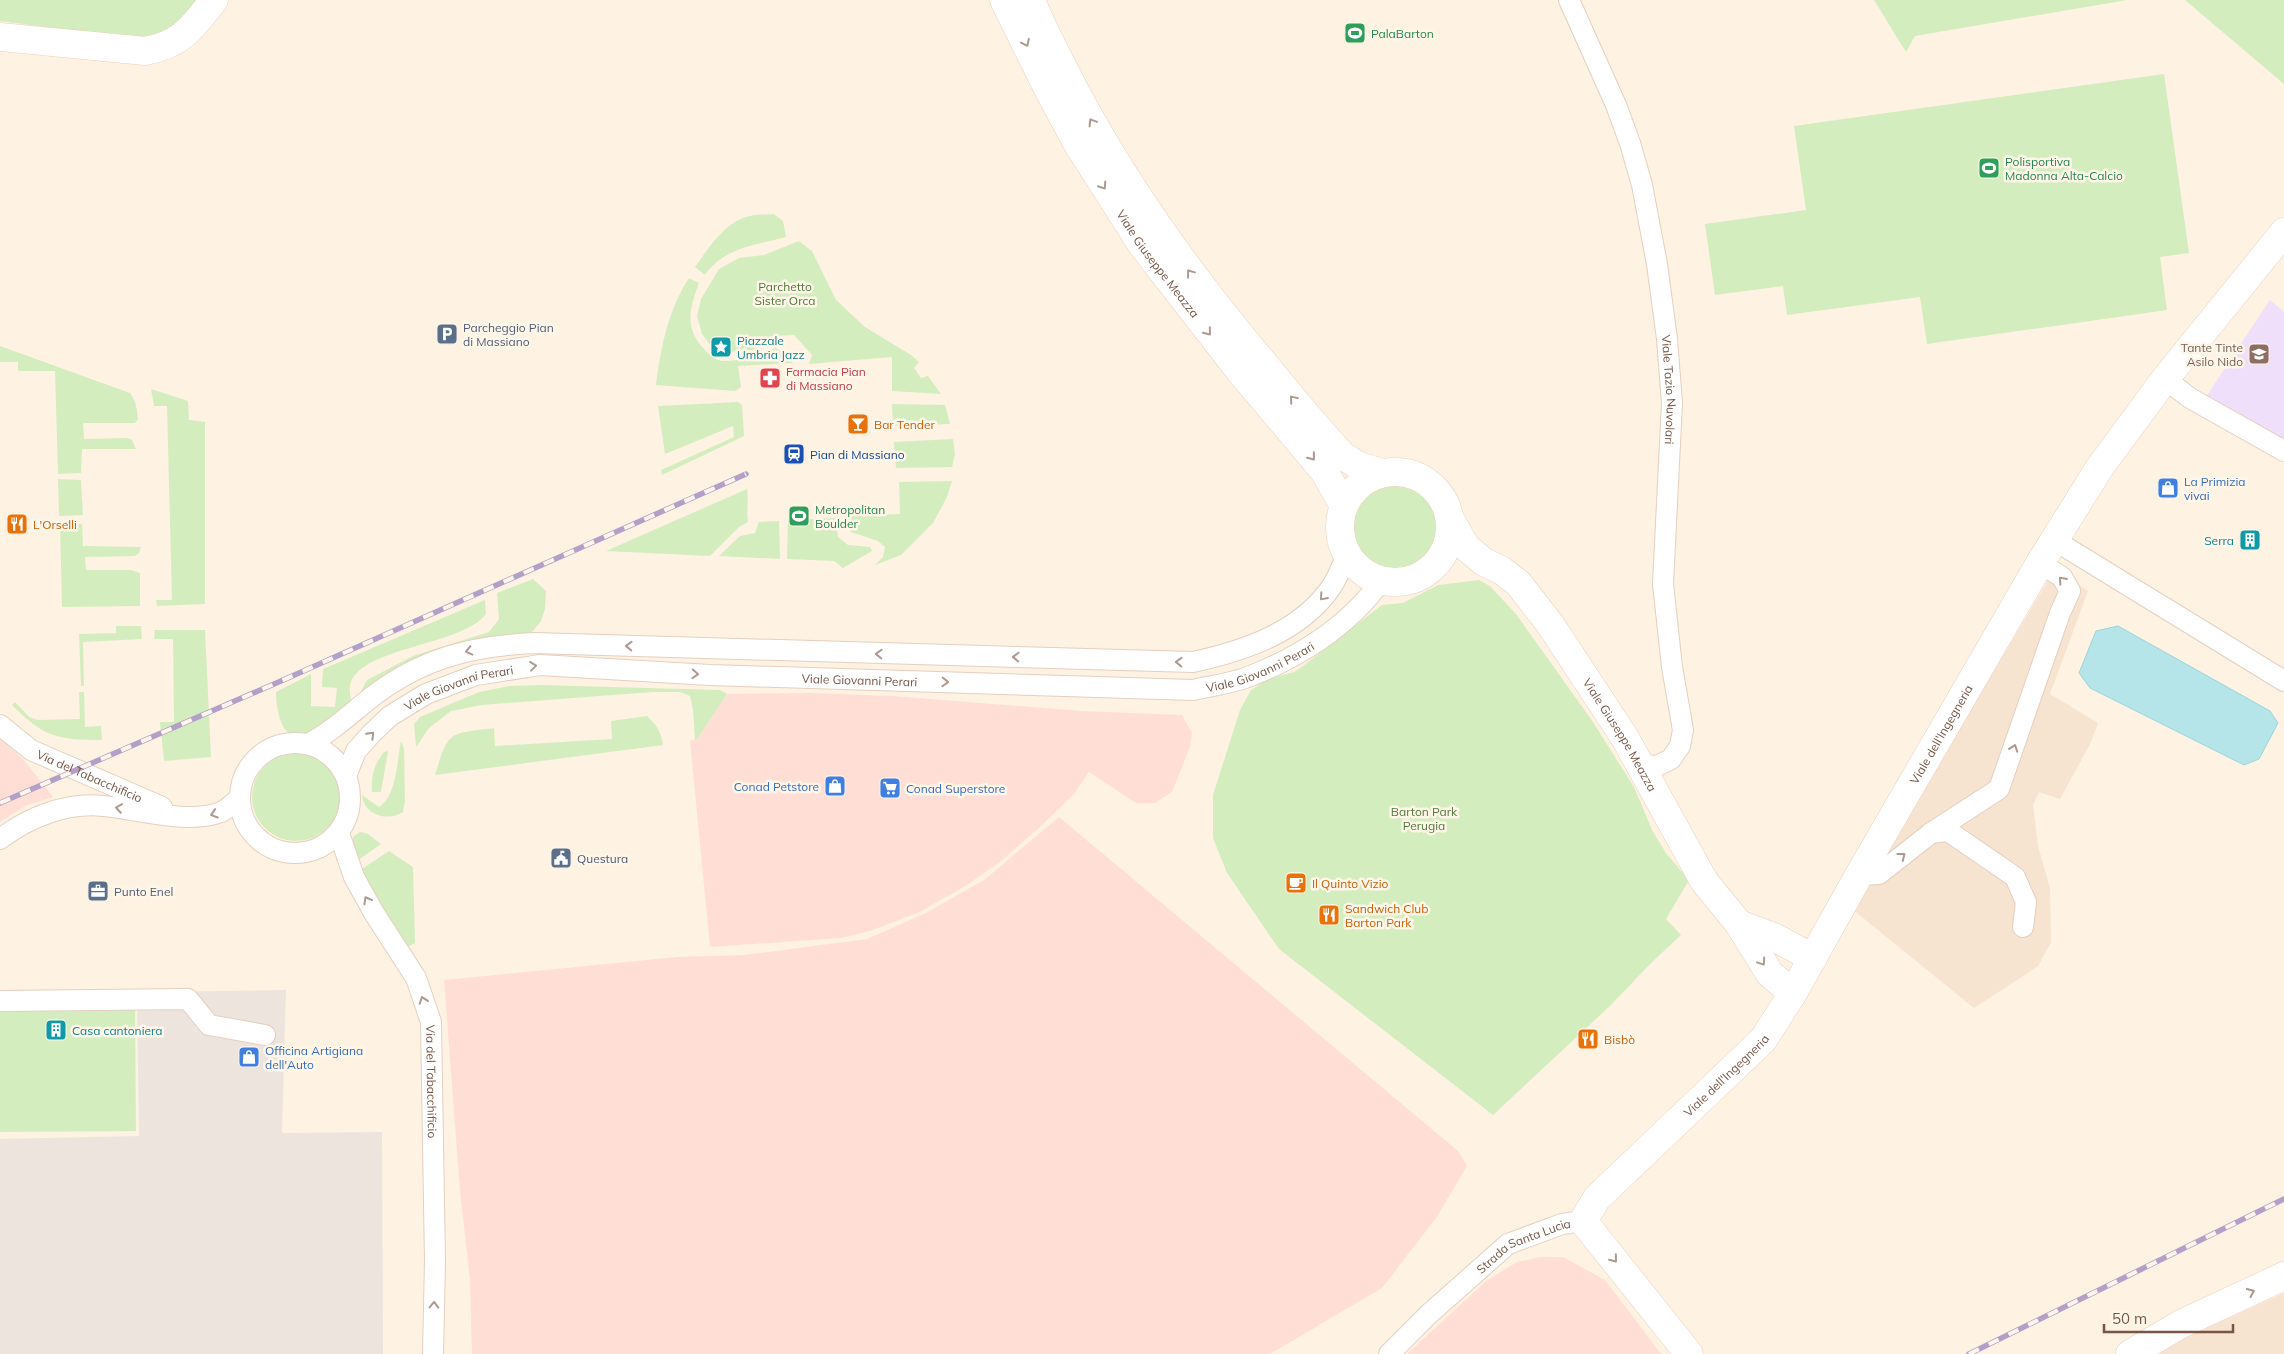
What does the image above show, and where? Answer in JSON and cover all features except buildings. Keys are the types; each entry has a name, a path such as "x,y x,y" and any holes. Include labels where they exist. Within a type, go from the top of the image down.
{"street":[{"path":"194,26 204,0"},
{"path":"0,36 144,52 164,48 194,26 214,0"},
{"name":"Viale Giuseppe Meazza","path":"1004,0 1048,90 1077,143 1142,245 1233,363 1324,470 1344,506"},
{"name":"Viale Giuseppe Meazza","path":"1031,0 1041,26 1091,121 1135,194 1190,273 1293,399 1343,456 1359,466 1382,473"},
{"name":"Viale Tazio Nuvolari","path":"1569,0 1616,105 1630,142 1642,184 1658,264 1667,339 1672,403 1663,584 1672,667 1683,730 1680,746 1671,759 1656,766 1640,765"},
{"name":"Viale dell'Ingegneria","path":"1583,1221 1597,1198 1763,1040 1793,993 1859,875 2040,563 2100,467 2165,379 2284,232"},
{"path":"2165,379 2190,398 2284,451"},
{"path":"1400,472 1418,477 1433,487 1444,502 1450,519 1450,536 1435,565 1424,575 1396,583 1381,581 1368,576 1356,566 1347,555 1340,531 1344,506 1353,492 1366,480 1382,473 1400,472"},
{"name":"Viale Giuseppe Meazza","path":"1450,519 1466,547 1484,562 1501,570 1518,583 1534,603 1625,738 1704,880 1739,924 1770,974 1793,993"},
{"path":"2054,540 2284,681"},
{"name":"Viale Giovanni Perari","path":"308,744 324,736 374,695 404,675 440,658 496,645 534,643 1193,662 1224,656 1274,636 1317,603 1332,586 1347,555"},
{"name":"Viale Giuseppe Meazza","path":"1435,565 1456,562 1484,562"},
{"path":"1859,875 1879,874 1931,834 1999,789 2060,613 2070,591 2062,577 2040,563"},
{"name":"Viale Giovanni Perari","path":"346,776 356,751 390,716 426,694 476,675 540,665 720,675 1193,690 1245,678 1288,659 1308,647 1369,598 1381,581"},
{"name":"Via del Tabacchificio","path":"0,725 31,750 184,816"},
{"path":"285,744 308,744 323,750 336,761 346,776 350,789 347,819 338,833 321,848 299,854 277,851 257,840 244,821 239,798 244,777 256,758 269,749 285,744"},
{"name":"Via del Tabacchificio","path":"0,839 26,821 50,812 79,806 102,805 184,816 206,816 223,811 239,798"},
{"path":"1931,834 1948,831 2015,877 2026,902 2023,927"},
{"name":"Via del Tabacchificio","path":"338,833 354,877 416,978 431,1022 434,1234 433,1354"},
{"path":"1739,924 1774,937 1813,958"},
{"path":"0,1001 188,999 209,1025 265,1034"},
{"name":"Strada Santa Lucia","path":"1388,1354 1429,1314 1508,1244 1562,1224 1583,1221 1689,1354"},
{"path":"2130,1354 2182,1324 2284,1276"}],"shaded area":[{"name":"Tante Tinte Asilo Nido","path":"2270,300 2284,312 2284,441 2206,397"},
{"path":"2055,569 2088,591 2050,694 2098,723 2091,742 2060,799 2039,792 2033,805 2038,846 2050,888 2051,942 2038,966 1974,1008 1852,909"},
{"path":"812,693 893,696 1081,711 1182,715 1192,733 1190,747 1172,792 1155,803 1136,803 1089,772 1074,794 1001,861 967,885 920,912 870,931 841,938 710,947 690,741 698,738 727,694"},
{"path":"0,739 23,759 53,797 27,805 0,822"},
{"path":"1059,817 1458,1151 1467,1166 1436,1218 1382,1288 1270,1354 472,1354 470,1280 460,1191 444,980 677,957 744,955 867,939 926,913 984,880"},
{"path":"286,990 282,1133 382,1132 383,1354 0,1354 0,1139 139,1136 137,1005 0,994"},
{"path":"1541,1257 1563,1257 1605,1280 1661,1354 1407,1354 1486,1281 1517,1262"},
{"path":"2284,1293 2284,1354 2150,1354"}],"green space":[{"path":"0,0 198,0 182,24 142,40 0,21"},
{"path":"1874,0 2127,0 1915,36 1906,52"},
{"path":"2185,0 2284,0 2284,84"},
{"name":"Polisportiva Madonna Alta-Calcio","path":"2164,74 2189,253 2160,257 2167,310 1927,344 1920,297 1787,315 1783,286 1715,295 1705,224 1806,210 1794,126"},
{"path":"774,214 783,221 786,237 752,245 731,253 712,266 705,275 695,267 718,236 733,223 750,216"},
{"name":"Parchetto Sister Orca","path":"799,241 812,251 836,300 865,327 911,355 919,362 914,368 921,378 928,376 941,394 892,391 892,357 809,364 812,355 794,335 771,336 753,350 726,352 711,346 702,334 697,316 701,299 719,269 739,258 764,255"},
{"path":"689,278 699,283 691,310 691,327 699,343 711,356 722,361 736,360 776,348 793,363 738,366 741,387 735,391 656,385 666,329 676,303"},
{"path":"0,346 130,393 135,402 137,412 138,419 135,423 83,423 84,439 127,438 132,440 136,449 82,449 81,473 58,474 55,371 18,371 18,362 0,362"},
{"path":"151,389 188,401 189,420 205,422 205,604 157,606 156,600 172,600 167,406 154,406"},
{"path":"738,402 742,405 744,436 662,475 661,470 734,437 733,426 665,454 658,406"},
{"path":"892,404 945,405 950,424 893,426"},
{"path":"953,439 955,454 952,467 896,468 894,442"},
{"path":"58,479 81,480 83,515 59,516"},
{"path":"952,481 947,497 933,523 901,555 875,565 883,557 885,547 878,541 851,532 847,516 900,514 899,482"},
{"path":"1394,485 1410,488 1424,497 1433,511 1436,527 1433,543 1424,557 1410,566 1394,569 1378,566 1364,557 1355,543 1352,527 1355,511 1364,497 1378,488"},
{"path":"747,489 748,522 739,527 710,556 606,551"},
{"path":"835,518 838,537 848,545 870,547 872,551 843,568 834,561 787,559 788,520"},
{"path":"779,521 780,559 719,556 740,536 755,533 759,522"},
{"path":"60,524 82,524 83,546 141,547 139,553 135,556 85,557 86,570 131,570 140,573 140,606 62,607"},
{"path":"533,579 546,591 545,609 541,621 532,632 495,640 365,696 361,691 367,680 413,656 489,632 499,619 497,593"},
{"name":"Barton Park Perugia","path":"1479,580 1490,586 1516,614 1593,722 1634,787 1652,830 1666,853 1689,880 1666,919 1681,935 1611,1005 1493,1115 1279,949 1227,873 1213,838 1213,795 1240,710 1251,690 1269,679 1294,672 1382,605 1403,603 1438,585"},
{"path":"485,600 486,614 474,624 457,633 393,653 374,661 360,670 350,685 352,705 321,729 310,735 300,737 293,736 287,732 282,725 277,708 276,692 311,674 311,706 335,707 337,688 322,687 323,669"},
{"path":"116,626 141,626 142,639 83,642 84,686 81,686 79,634 116,633"},
{"path":"155,630 205,630 211,757 164,761 160,722 174,722 173,639 154,639"},
{"path":"541,685 720,690 727,694 695,740 690,696 680,692 652,692 482,705 451,711 429,728 416,747 414,724 420,717 479,692 509,686"},
{"path":"79,692 84,692 85,727 101,726 102,740 73,739 52,734 33,724 12,705 15,702 29,717 38,720 80,719"},
{"path":"647,716 658,729 663,745 435,775 448,742 452,737 459,734 494,728 495,746 612,739 611,721"},
{"path":"401,741 404,748 405,801 403,812 390,816 377,815 367,808 362,795 379,807 385,802 393,786"},
{"path":"388,751 381,792 372,792 372,780 376,766 384,752"},
{"path":"296,753 313,756 327,766 337,780 340,797 337,814 327,828 313,838 296,841 279,838 265,828 255,814 252,797 255,780 265,766 279,756"},
{"path":"360,832 368,834 381,844 354,863 353,837"},
{"path":"389,851 413,867 415,943 409,946 401,944 359,871"},
{"path":"135,1006 136,1131 0,1132 0,1011"}],"water":[{"path":"2118,626 2270,711 2278,723 2259,759 2244,765 2090,688 2079,673 2096,631"}],"railway":[{"path":"0,803 281,681 746,474"},
{"path":"1969,1354 2284,1199"}],"place":[{"name":"PalaBarton","path":"1355,33"},
{"name":"Polisportiva Madonna Alta-Calcio","path":"1989,168"},
{"name":"Parcheggio Pian di Massiano","path":"447,334"},
{"name":"Piazzale Umbria Jazz","path":"721,347"},
{"name":"Tante Tinte Asilo Nido","path":"2259,354"},
{"name":"Farmacia Pian di Massiano","path":"770,378"},
{"name":"Bar Tender","path":"858,424"},
{"name":"Pian di Massiano","path":"794,454"},
{"name":"La Primizia vivai","path":"2168,488"},
{"name":"Metropolitan Boulder","path":"799,516"},
{"name":"L'Orselli","path":"17,524"},
{"name":"Serra","path":"2250,540"},
{"name":"Conad Petstore","path":"835,786"},
{"name":"Conad Superstore","path":"890,788"},
{"name":"Questura","path":"561,858"},
{"name":"Il Quinto Vizio","path":"1296,883"},
{"name":"Punto Enel","path":"98,891"},
{"name":"Sandwich Club Barton Park","path":"1329,915"},
{"name":"Casa cantoniera","path":"56,1030"},
{"name":"Bisbò","path":"1588,1039"},
{"name":"Officina Artigiana dell'Auto","path":"249,1057"}]}
